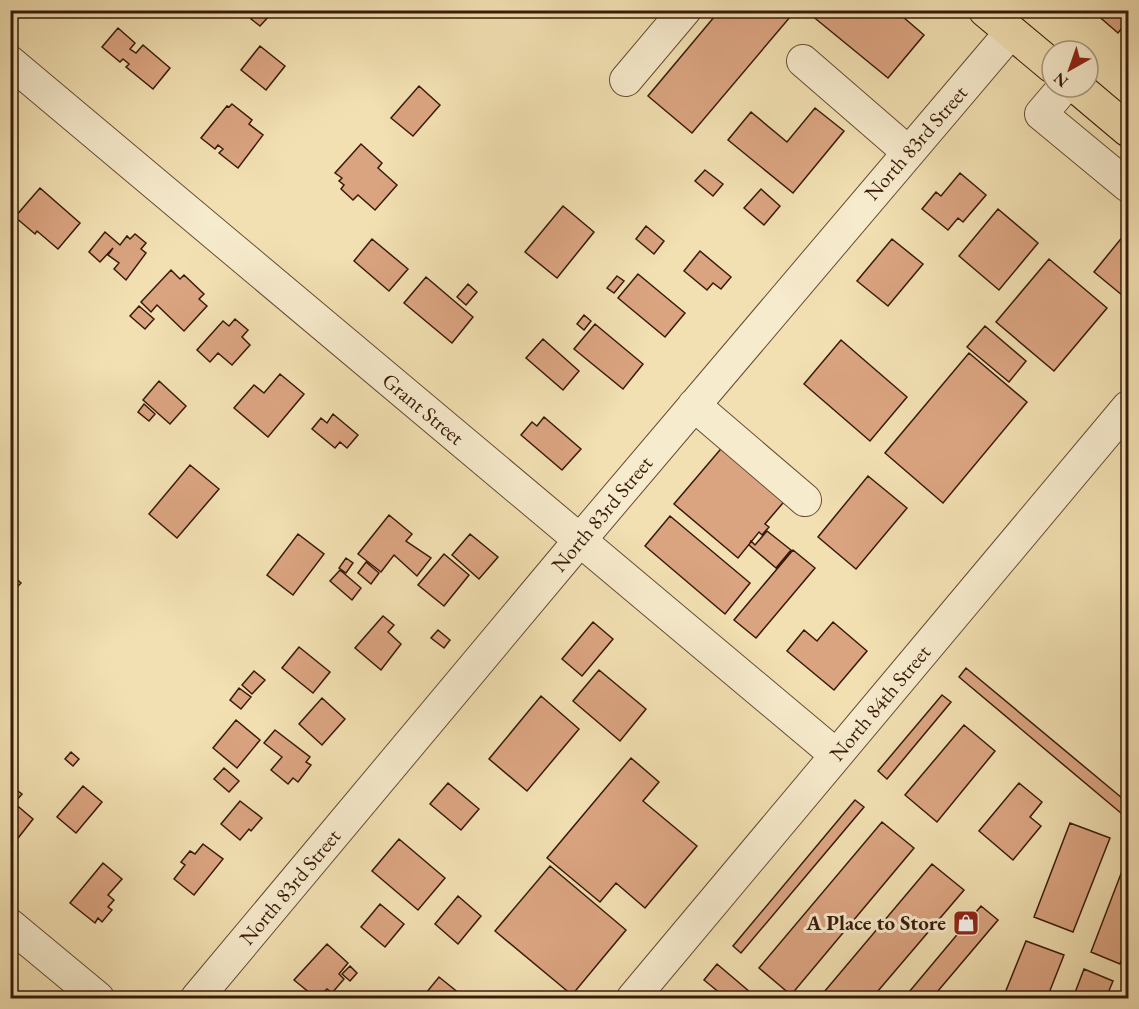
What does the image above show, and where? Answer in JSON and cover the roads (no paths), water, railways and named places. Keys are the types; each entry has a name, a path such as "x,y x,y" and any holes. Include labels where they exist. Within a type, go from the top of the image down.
{"main road":[{"path":"986,10 1040,56"},
{"path":"1091,99 1128,130"}],"street":[{"path":"626,80 685,10"},
{"name":"North 83rd Street","path":"197,999 580,540 1011,32"},
{"path":"803,61 908,152"},
{"name":"Grant Street","path":"10,62 836,755"},
{"path":"1054,99 1041,114 1128,186"},
{"path":"694,405 805,500"},
{"name":"North 84th Street","path":"633,999 1128,407"},
{"path":"10,925 98,999"}],"place":[{"name":"A Place to Store","path":"966,923"}]}
